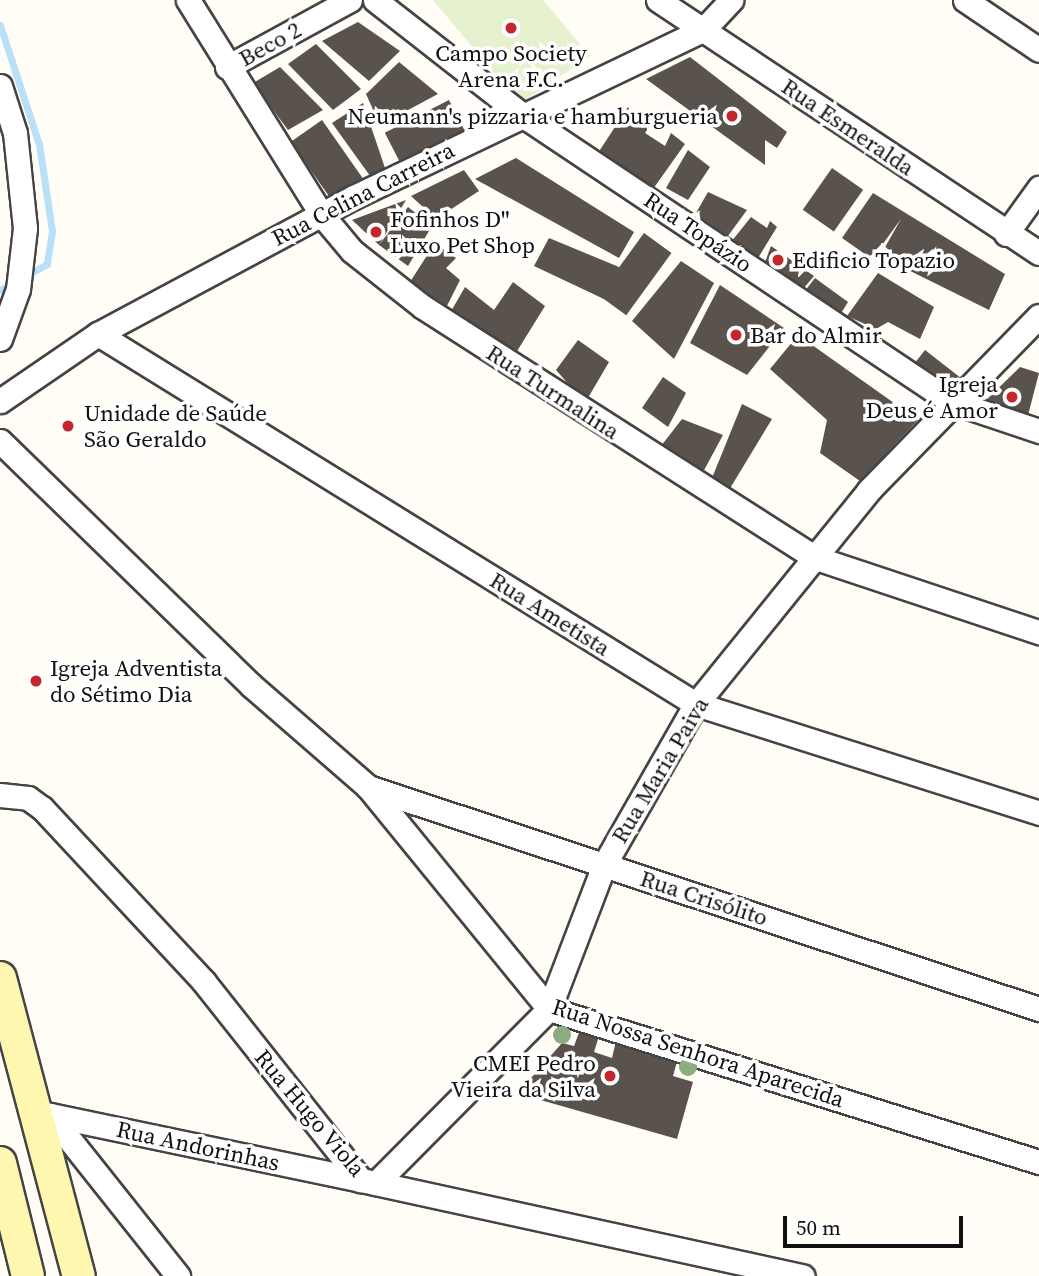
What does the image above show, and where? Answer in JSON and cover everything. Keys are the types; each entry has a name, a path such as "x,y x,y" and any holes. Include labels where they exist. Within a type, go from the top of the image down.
{"main road":[{"path":"0,978 43,1114 79,1276"},
{"path":"0,1163 28,1276"}],"street":[{"name":"Rua Turmalina","path":"188,0 227,67 321,214 352,251 424,307 816,558 1039,632"},
{"name":"Beco 2","path":"227,67 350,0"},
{"name":"Rua Topázio","path":"375,0 522,115 950,401 1039,431"},
{"name":"Rua Esmeralda","path":"659,0 1006,234 1039,253"},
{"name":"Rua Celina Carreira","path":"0,401 98,334 321,214 704,29 731,0"},
{"path":"965,0 1039,50"},
{"path":"0,86 15,133 25,228 18,289 0,339"},
{"path":"1006,234 1039,188"},
{"name":"Rua Maria Paiva","path":"368,1182 549,1009 604,864 695,704 950,401 1039,316"},
{"name":"Rua Ametista","path":"98,334 695,704 1039,813"},
{"name":"Rua Nossa Senhora Aparecida","path":"0,441 252,686 368,787 549,1009 1039,1162"},
{"name":"Rua Crisólito","path":"368,787 1039,1009"},
{"name":"Rua Hugo Viola","path":"0,795 28,798 51,817 204,982 368,1182 803,1276"},
{"path":"43,1114 178,1276"},
{"name":"Rua Andorinhas","path":"43,1114 368,1182"}],"green space":[{"name":"Campo Society Arena F.C.","path":"433,0 543,0 590,56 520,104"}],"building":[{"path":"358,22 400,51 369,81 322,41"},
{"path":"316,44 361,89 333,110 288,64"},
{"name":"Neumann's pizzaria e hamburgueria","path":"690,57 787,132 777,148 765,140 765,165 646,79"},
{"path":"399,62 438,94 380,125 366,94"},
{"path":"280,67 323,110 288,130 253,83"},
{"path":"449,100 466,134 402,167 385,133"},
{"path":"363,103 385,168 373,180 332,123"},
{"path":"628,107 653,121 645,133 665,146 671,133 685,144 653,189 598,153"},
{"path":"322,120 365,181 334,203 291,142"},
{"path":"688,150 710,167 688,200 666,188"},
{"path":"516,158 634,232 619,258 475,179"},
{"path":"832,168 863,190 834,232 803,210"},
{"path":"464,170 479,191 436,219 411,196"},
{"path":"708,192 747,210 725,240 692,220"},
{"path":"873,193 1005,274 989,310 880,256 901,219 872,259 842,238"},
{"name":"Fofinhos D'' Luxo Pet Shop","path":"406,200 379,245 352,220"},
{"path":"408,207 432,226 408,266 379,245"},
{"path":"751,217 767,228 770,221 777,227 755,263 727,247"},
{"path":"644,233 672,253 626,315 599,295"},
{"path":"549,238 619,267 606,300 534,266"},
{"path":"435,243 456,258 446,268 460,280 447,306 410,282"},
{"name":"Edificio Topazio","path":"771,246 814,276 798,295 761,273"},
{"path":"681,261 714,283 674,359 632,321"},
{"path":"878,273 934,307 920,339 888,322 876,329 847,316"},
{"path":"815,278 848,302 838,318 801,296"},
{"path":"513,282 545,306 514,356 450,313 465,287 494,310"},
{"name":"Bar do Almir","path":"720,285 784,328 747,375 690,343"},
{"path":"798,335 918,420 860,481 820,453 827,420 770,369"},
{"path":"578,340 609,362 585,403 556,370"},
{"path":"925,350 961,378 948,395 912,367"},
{"name":"Igreja Deus é Amor","path":"1020,367 1039,373 1027,419 979,407"},
{"path":"663,377 686,393 668,427 642,408"},
{"path":"742,404 772,419 729,490 712,478"},
{"path":"682,419 723,435 702,474 661,446"},
{"name":"CMEI Pedro Vieira da Silva","path":"580,1030 599,1036 594,1052 612,1058 616,1041 678,1058 673,1076 693,1082 677,1139 523,1095 524,1086 562,1043 574,1046"}],"waterway":[{"path":"0,25 39,144 52,231 47,264 25,276"},
{"path":"0,290 15,282"}],"place":[{"name":"Campo Society Arena F.C.","path":"511,28"},
{"name":"Neumann's pizzaria e hamburgueria","path":"732,116"},
{"name":"Fofinhos D'' Luxo Pet Shop","path":"376,232"},
{"name":"Edificio Topazio","path":"778,260"},
{"name":"Bar do Almir","path":"736,335"},
{"name":"Igreja Deus é Amor","path":"1012,397"},
{"name":"Unidade de Saúde São Geraldo","path":"68,426"},
{"name":"Igreja Adventista do Sétimo Dia","path":"36,681"},
{"name":"CMEI Pedro Vieira da Silva","path":"610,1076"}]}
